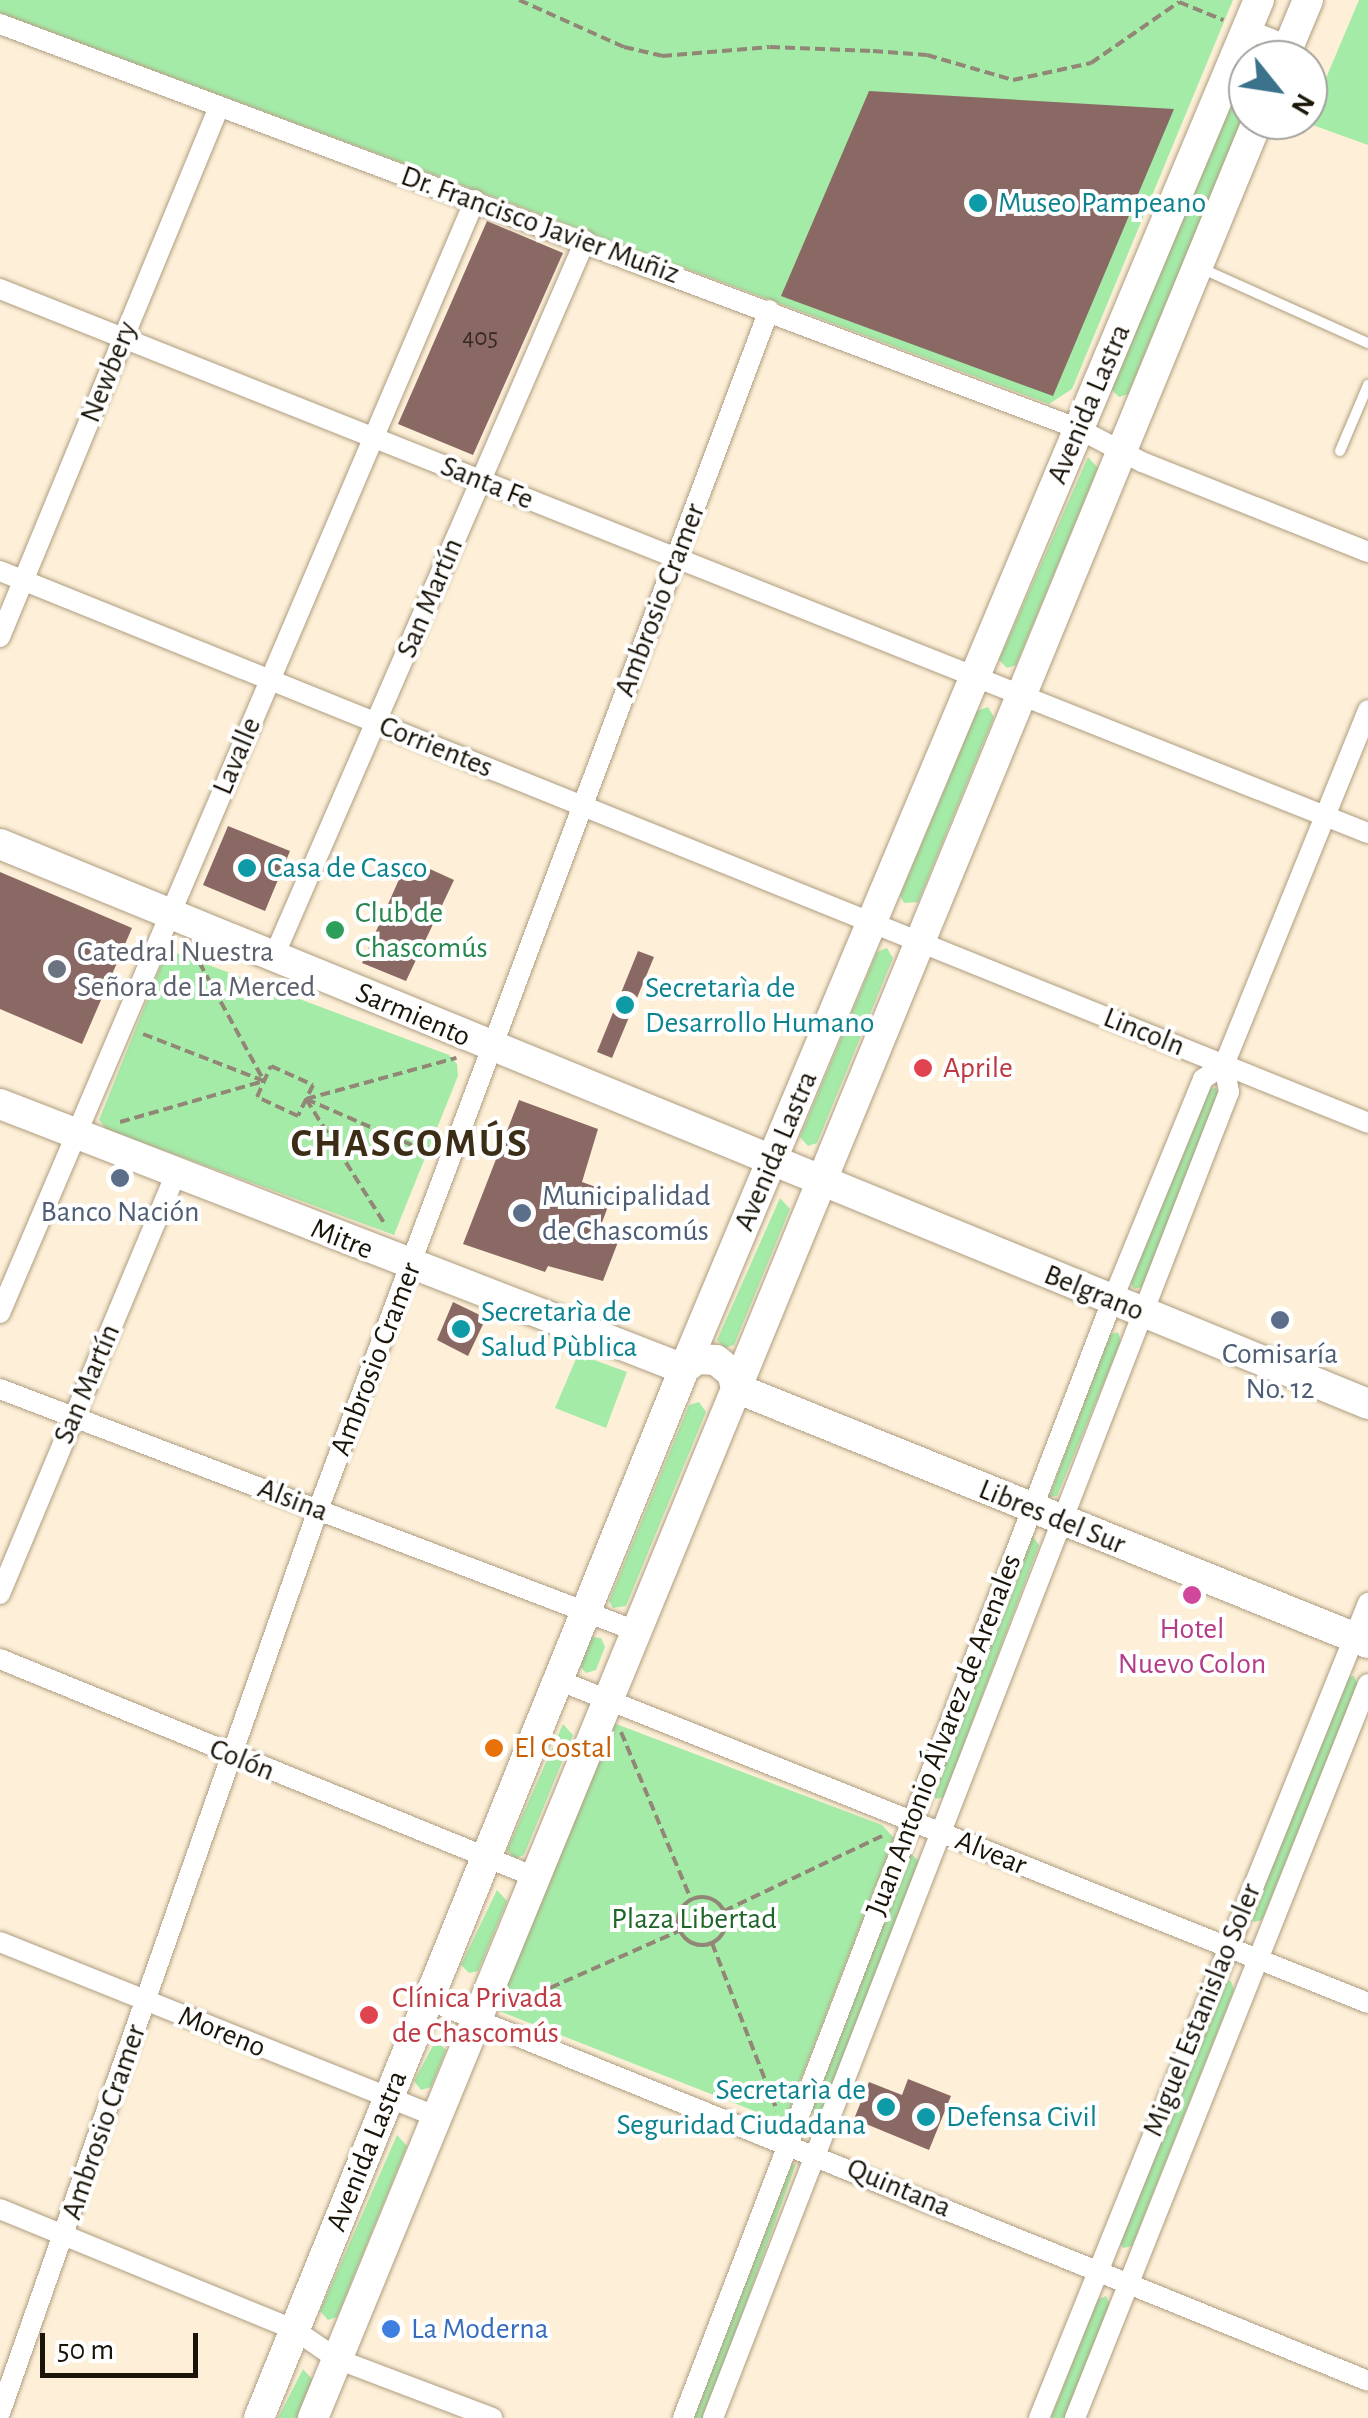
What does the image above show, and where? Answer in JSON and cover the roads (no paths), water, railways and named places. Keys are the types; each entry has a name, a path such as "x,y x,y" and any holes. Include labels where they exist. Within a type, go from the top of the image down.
{"main road":[{"name":"Avenida Lastra","path":"259,2418 684,1370 1259,0"},
{"path":"1291,40 1308,0"},
{"name":"Avenida Lastra","path":"313,2418 1250,140"},
{"name":"Sarmiento","path":"0,844 821,1182"},
{"name":"Mitre","path":"0,1104 684,1370"},
{"name":"Belgrano","path":"821,1182 1368,1404"},
{"path":"684,1370 686,1384 701,1397 722,1399 736,1388"},
{"name":"Libres del Sur","path":"736,1388 1361,1640"}],"street":[{"name":"Dr. Francisco Javier Muñiz","path":"0,24 585,240 1079,429 1368,552"},
{"path":"1246,30 1263,40"},
{"name":"Newbery","path":"0,637 219,107"},
{"name":"Lavalle","path":"0,1313 475,200"},
{"name":"San Martín","path":"274,956 585,240"},
{"name":"Santa Fe","path":"0,288 1368,833"},
{"name":"Ambrosio Cramer","path":"0,2413 318,1510 769,310"},
{"name":"Corrientes","path":"0,571 872,923"},
{"name":"Juan Antonio Álvarez de Arenales","path":"713,2418 942,1833 1058,1520 1229,1092 1224,1065 1368,710"},
{"name":"Lincoln","path":"872,923 1368,1123"},
{"name":"Juan Antonio Álvarez de Arenales","path":"683,2418 1112,1300 1203,1079 1224,1065"},
{"name":"San Martín","path":"0,1594 176,1173"},
{"name":"Alsina","path":"0,1390 636,1631"},
{"name":"Miguel Estanislao Soler","path":"1039,2418 1228,1947 1361,1640 1368,1604"},
{"name":"Colón","path":"0,1659 535,1877"},
{"name":"Alvear","path":"558,1680 1368,2003"},
{"name":"Miguel Estanislao Soler","path":"1075,2418 1368,1684"},
{"name":"Moreno","path":"0,1942 437,2117"},
{"name":"Quintana","path":"428,2000 817,2153 1368,2382"},
{"path":"0,2209 295,2330 337,2360 492,2418"}],"lane":[{"path":"1198,266 1368,343"},
{"path":"1340,452 1368,385"}],"place":[{"name":"Museo Pampeano","path":"978,203"},
{"name":"Casa de Casco","path":"247,868"},
{"name":"Club de Chascomús","path":"335,930"},
{"name":"Catedral Nuestra Señora de La Merced","path":"57,969"},
{"name":"Secretarìa de Desarrollo Humano","path":"625,1005"},
{"name":"Aprile","path":"923,1068"},
{"name":"Banco Nación","path":"120,1178"},
{"name":"Municipalidad de Chascomús","path":"522,1213"},
{"name":"Comisaría No. 12","path":"1280,1320"},
{"name":"Secretarìa de Salud Pùblica","path":"461,1329"},
{"name":"Hotel Nuevo Colon","path":"1192,1595"},
{"name":"El Costal","path":"494,1748"},
{"name":"Clínica Privada de Chascomús","path":"369,2015"},
{"name":"Secretarìa de Seguridad Ciudadana","path":"886,2107"},
{"name":"Defensa Civil","path":"926,2117"},
{"name":"La Moderna","path":"391,2329"}],"district":[{"name":"CHASCOMÚS","path":"410,1144"}],"park label":[{"name":"Plaza Libertad","path":"694,1919"}]}
